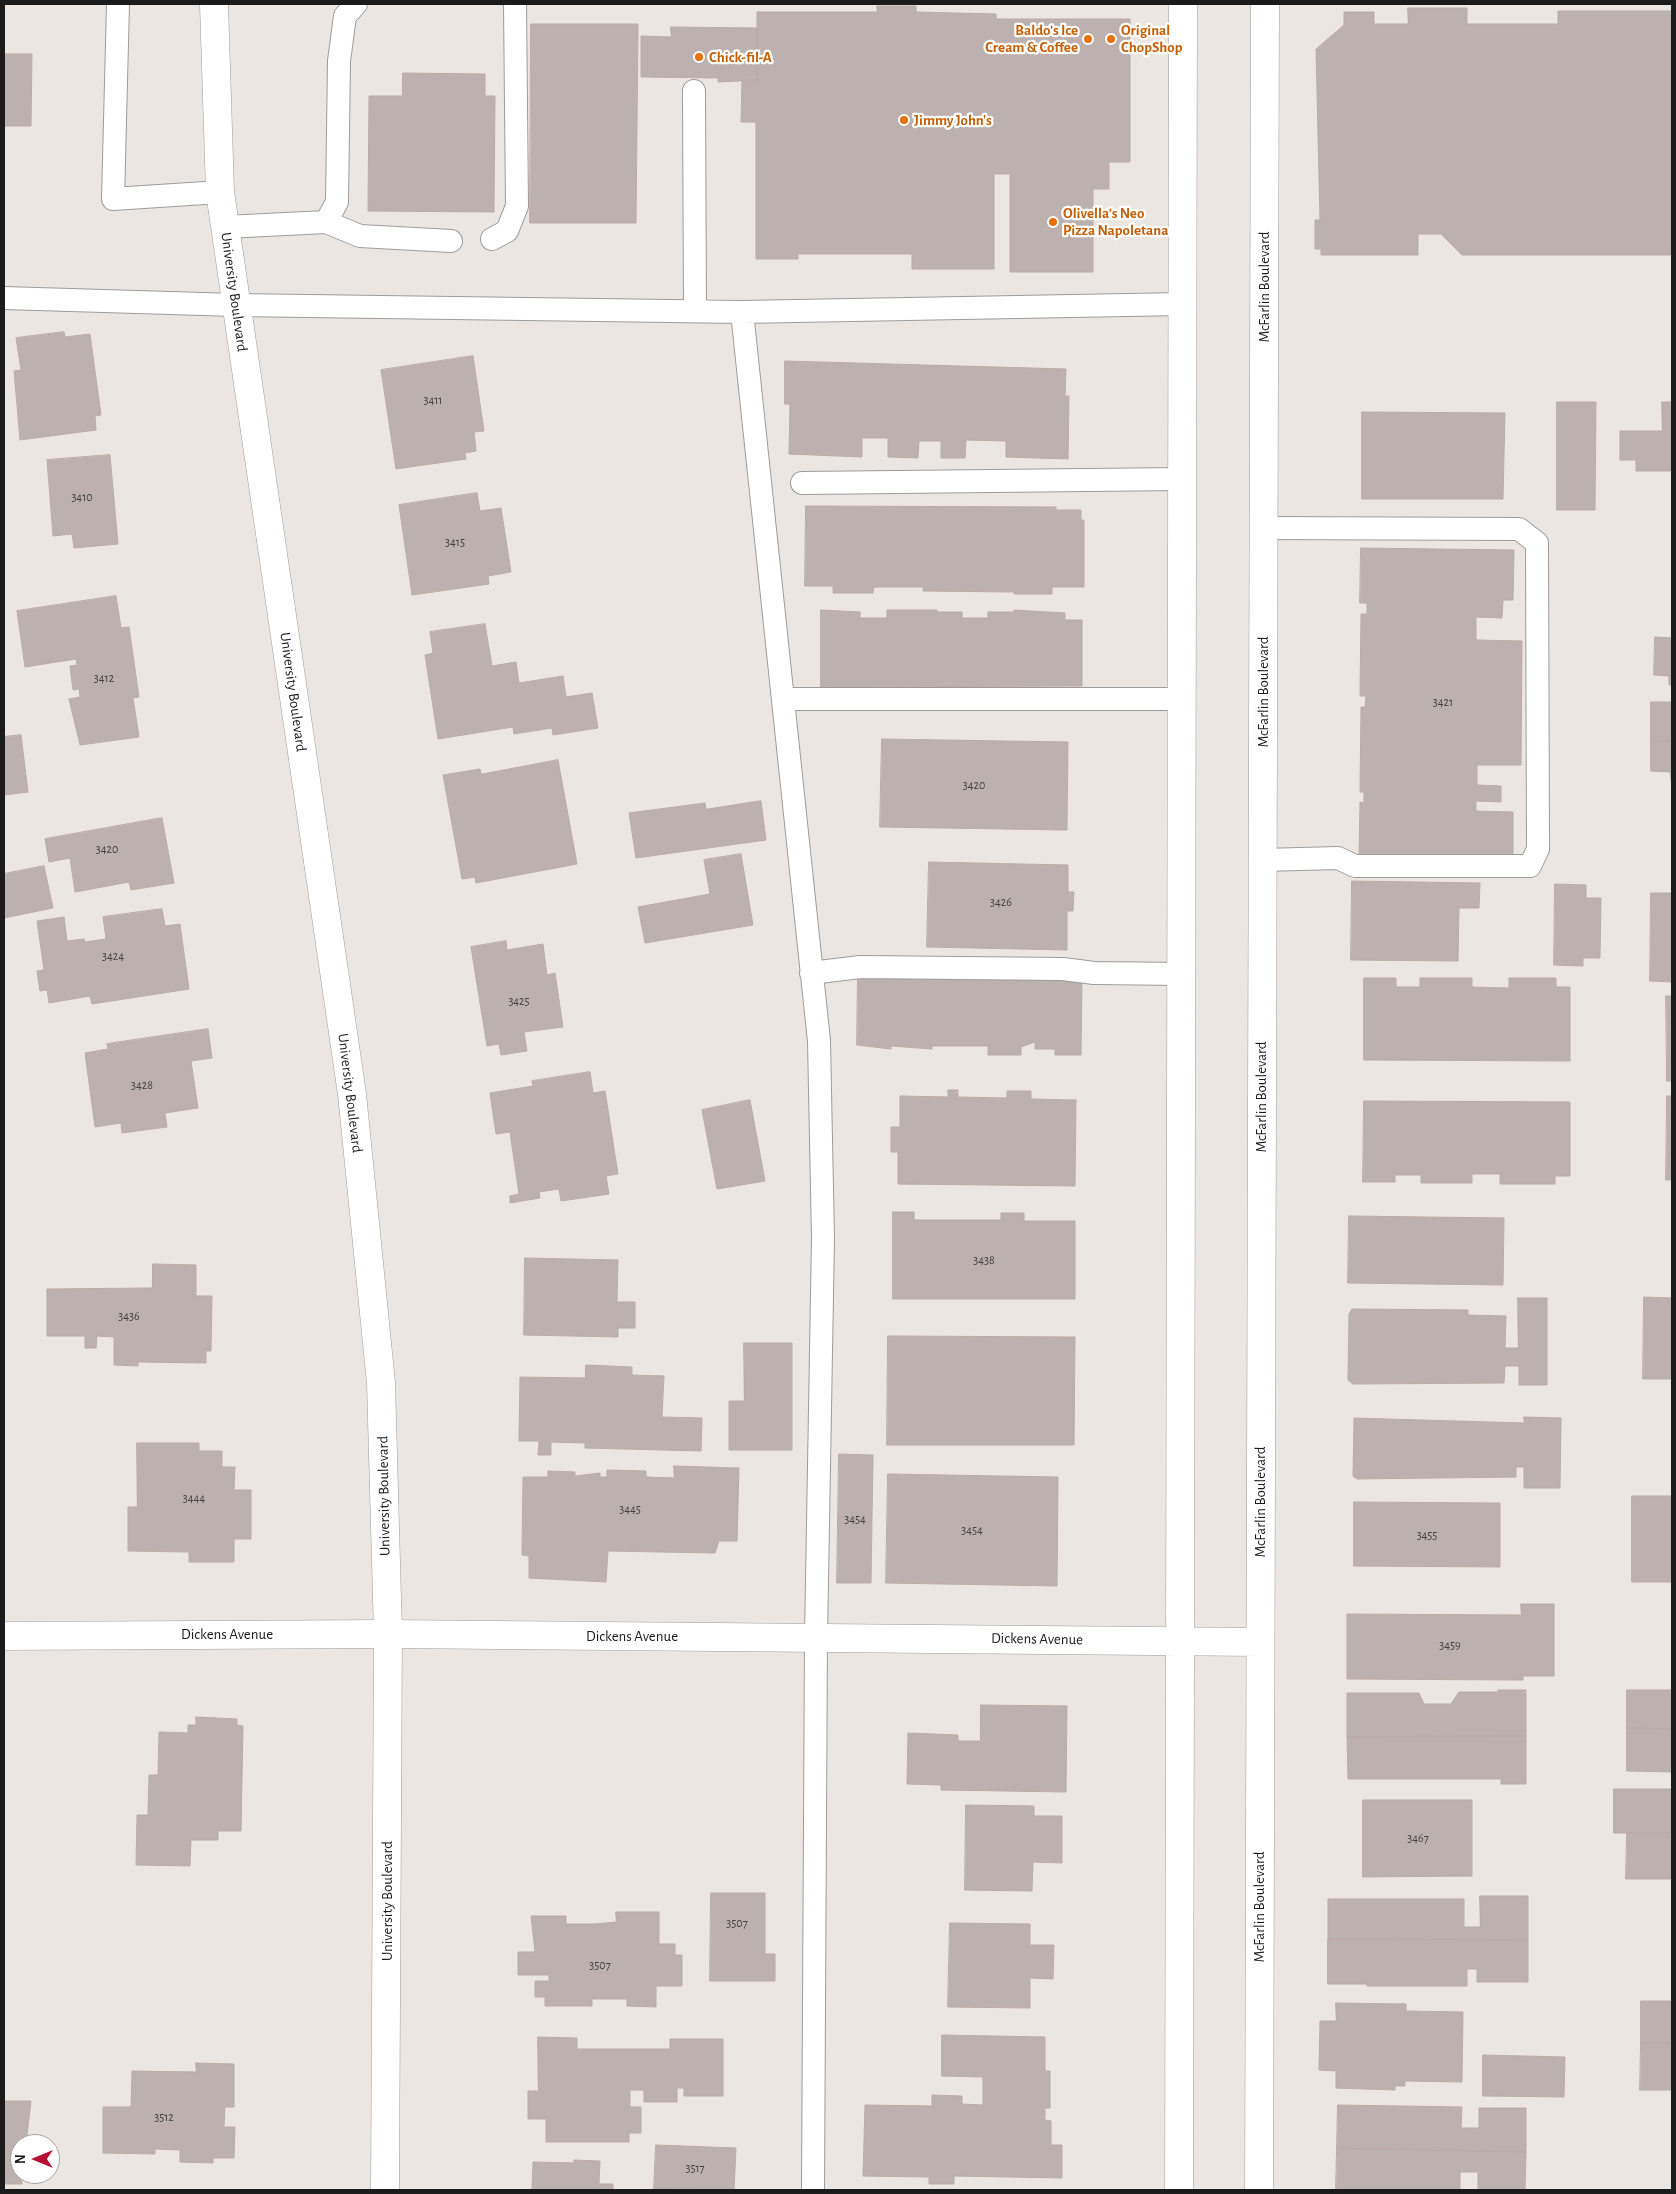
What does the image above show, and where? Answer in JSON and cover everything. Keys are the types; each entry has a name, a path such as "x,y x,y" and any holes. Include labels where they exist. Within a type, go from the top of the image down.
{"street":[{"name":"University Boulevard","path":"214,4 220,192 352,1094 381,1383 388,1634 385,2190"},
{"path":"1179,2190 1183,4"},
{"name":"McFarlin Boulevard","path":"1258,2190 1265,4"},
{"name":"Dickens Avenue","path":"4,1636 388,1634 1260,1642"}],"lane":[{"path":"118,4 113,199 220,192"},
{"path":"326,222 337,202 339,61 345,16 356,4"},
{"path":"492,239 507,231 517,206 515,4"},
{"path":"694,91 695,311"},
{"path":"225,227 326,222 360,236 450,241"},
{"path":"4,298 236,305 742,312 1182,304"},
{"path":"742,312 818,1042 823,1238 816,1637 813,2190"},
{"path":"802,483 1182,478"},
{"path":"1262,860 1338,858 1355,866 1530,866 1538,849 1537,543 1519,529 1263,528"},
{"path":"783,699 1182,699"},
{"path":"811,973 860,967 1063,968 1094,973 1182,974"}],"building":[{"path":"877,6 916,6 916,12 996,14 996,19 1130,19 1130,162 1109,162 1109,189 1093,189 1093,272 1010,272 1010,174 994,174 994,269 912,269 912,254 798,254 798,259 756,259 756,122 741,122 742,80 757,80 757,12 877,12"},
{"path":"1408,8 1467,8 1467,24 1558,24 1558,11 1672,11 1672,255 1462,255 1441,234 1418,234 1418,255 1321,255 1321,249 1315,249 1315,220 1320,220 1316,49 1344,25 1344,12 1374,12 1374,24 1408,24"},
{"path":"531,24 638,24 636,223 530,223"},
{"name":"Chick-fil-A","path":"671,27 757,28 757,80 718,82 718,78 641,77 641,36 671,37"},
{"path":"4,54 32,54 31,126 4,126"},
{"path":"403,73 485,74 485,96 495,96 494,212 368,211 369,96 402,96"},
{"path":"64,332 65,337 90,334 101,415 95,416 96,430 20,440 14,371 21,370 16,338"},
{"path":"473,356 484,431 474,432 476,451 465,453 466,459 396,469 381,370"},
{"path":"785,361 1066,369 1065,396 1069,396 1068,459 1006,457 1006,441 966,440 965,458 941,458 941,441 919,441 918,458 888,457 888,438 862,438 862,457 789,454 790,404 785,404"},
{"path":"1557,402 1596,402 1595,510 1557,510"},
{"path":"1662,402 1672,402 1672,471 1636,471 1636,460 1620,460 1620,431 1662,431"},
{"path":"1362,412 1505,413 1503,499 1362,499"},
{"path":"110,455 118,544 74,548 72,534 53,536 47,460"},
{"path":"477,493 480,511 501,508 511,572 488,576 489,584 412,595 399,505"},
{"path":"806,506 1056,507 1056,510 1081,510 1081,520 1084,520 1084,587 1052,587 1052,594 1014,594 1014,592 923,591 923,587 874,587 873,593 833,593 833,586 805,586"},
{"path":"1361,548 1514,550 1513,600 1503,600 1502,618 1476,617 1476,640 1522,641 1521,765 1477,765 1477,785 1501,786 1501,802 1476,801 1476,811 1513,812 1513,862 1359,860 1360,802 1364,803 1364,792 1360,792 1361,707 1365,707 1366,696 1360,696 1361,614 1367,614 1367,603 1360,603"},
{"path":"116,596 121,628 129,627 139,697 133,698 139,737 80,745 69,699 80,697 79,689 73,690 70,666 77,665 76,659 25,667 17,611"},
{"path":"821,610 860,612 860,618 887,618 887,610 962,612 962,618 988,618 988,612 1014,612 1014,610 1065,613 1065,620 1082,620 1082,686 821,687"},
{"path":"485,624 492,666 516,662 519,683 563,676 566,697 592,693 598,728 553,735 552,728 514,734 513,727 438,739 425,655 433,653 430,632"},
{"path":"1655,637 1672,638 1672,685 1669,685 1669,676 1654,675"},
{"path":"1651,702 1672,702 1672,741 1651,741"},
{"path":"21,735 28,792 4,795 4,737"},
{"path":"882,739 1068,742 1067,830 880,827"},
{"path":"1651,741 1672,741 1672,786 1670,772 1651,771"},
{"path":"558,760 577,864 476,883 475,877 462,879 443,775 480,769 481,774"},
{"path":"761,801 766,840 636,858 629,813 705,803 706,809"},
{"path":"162,818 174,883 131,890 129,882 75,892 70,858 49,862 45,839"},
{"path":"741,854 753,925 645,943 638,907 710,894 704,860"},
{"path":"929,862 1068,865 1068,892 1074,892 1073,911 1067,911 1067,950 927,947"},
{"path":"44,866 53,908 4,918 4,874"},
{"path":"1352,881 1480,883 1479,908 1459,908 1458,961 1351,960"},
{"path":"1555,884 1586,885 1586,898 1601,898 1600,958 1583,958 1583,966 1554,965"},
{"path":"1651,893 1672,893 1672,982 1650,981"},
{"path":"162,909 165,926 180,924 189,989 92,1004 90,996 49,1003 47,990 40,991 37,971 44,970 37,921 64,917 67,941 84,939 85,942 106,939 103,917"},
{"path":"506,941 507,950 543,944 547,975 555,973 563,1027 524,1032 527,1051 501,1055 499,1044 487,1046 471,947"},
{"path":"858,972 1082,976 1081,1055 1055,1055 1055,1049 1035,1049 1035,1042 1021,1047 1021,1055 988,1055 988,1046 932,1046 932,1049 891,1046 891,1049 857,1045"},
{"path":"1364,978 1396,978 1396,987 1420,987 1420,978 1472,978 1472,987 1509,988 1509,978 1556,978 1556,987 1570,987 1570,1061 1364,1060"},
{"path":"1666,996 1672,996 1672,1081 1667,1081"},
{"path":"208,1029 212,1058 191,1061 198,1108 165,1113 167,1127 122,1133 121,1123 95,1127 85,1053 108,1049 107,1044"},
{"path":"590,1072 593,1093 605,1091 618,1174 606,1176 609,1194 561,1201 559,1189 539,1192 540,1198 510,1203 510,1196 519,1194 510,1132 496,1134 490,1093 533,1086 532,1081"},
{"path":"948,1090 958,1090 958,1097 1007,1098 1007,1091 1031,1091 1031,1099 1076,1100 1075,1186 898,1184 898,1152 891,1152 891,1127 900,1127 900,1096 948,1097"},
{"path":"1667,1096 1672,1096 1672,1180 1666,1180"},
{"path":"750,1100 765,1181 717,1189 702,1110"},
{"path":"1364,1101 1570,1102 1570,1176 1555,1176 1555,1184 1500,1184 1500,1174 1472,1174 1472,1183 1421,1183 1421,1175 1395,1175 1395,1182 1363,1182"},
{"path":"893,1212 914,1212 914,1220 1001,1220 1001,1213 1024,1213 1024,1221 1075,1221 1075,1299 893,1299"},
{"path":"1349,1216 1504,1218 1503,1285 1348,1283"},
{"path":"525,1258 618,1260 617,1302 635,1302 635,1328 618,1328 618,1337 524,1335"},
{"path":"153,1264 196,1265 196,1296 212,1296 211,1351 206,1351 206,1363 138,1362 138,1366 114,1365 114,1337 97,1336 96,1348 85,1348 85,1336 47,1336 47,1289 152,1288"},
{"path":"1644,1297 1672,1298 1672,1379 1643,1379"},
{"path":"1518,1298 1547,1298 1547,1385 1519,1385 1519,1366 1505,1366 1504,1383 1353,1384 1348,1380 1349,1314 1352,1309 1468,1310 1468,1315 1506,1316 1505,1348 1518,1348"},
{"path":"888,1336 1075,1337 1074,1445 887,1445"},
{"path":"744,1343 792,1343 792,1450 729,1450 729,1401 744,1401"},
{"path":"586,1365 632,1367 632,1375 664,1376 662,1417 702,1418 701,1451 585,1448 585,1443 551,1442 551,1455 538,1455 539,1441 519,1441 520,1377 585,1378"},
{"path":"1524,1417 1561,1418 1560,1488 1524,1488 1524,1467 1516,1467 1516,1477 1357,1479 1353,1476 1354,1418 1524,1423"},
{"path":"137,1443 199,1443 199,1451 222,1451 222,1467 235,1467 234,1490 251,1490 251,1539 234,1539 234,1562 189,1562 189,1552 128,1551 128,1507 137,1507"},
{"path":"839,1454 873,1455 871,1583 837,1583"},
{"path":"674,1466 739,1468 737,1541 719,1541 715,1553 608,1551 606,1582 529,1578 529,1556 522,1555 523,1477 548,1477 548,1471 575,1472 575,1476 600,1473 600,1477 607,1477 607,1470 646,1471 646,1477 674,1478"},
{"path":"888,1474 1058,1477 1057,1586 886,1583"},
{"path":"1632,1496 1672,1496 1672,1582 1632,1582"},
{"path":"1354,1502 1500,1503 1500,1567 1354,1566"},
{"path":"1521,1604 1554,1604 1554,1676 1523,1676 1523,1680 1347,1679 1347,1614 1521,1615"},
{"path":"1498,1690 1526,1690 1526,1736 1347,1737 1347,1693 1419,1693 1424,1704 1451,1704 1459,1692 1498,1692"},
{"path":"1627,1690 1672,1690 1672,1729 1627,1728"},
{"path":"981,1705 1067,1706 1066,1792 941,1790 941,1785 907,1784 908,1733 958,1735 958,1741 980,1741"},
{"path":"196,1717 237,1719 237,1725 243,1726 241,1831 218,1831 218,1840 191,1840 190,1866 136,1865 137,1815 148,1815 149,1775 158,1775 159,1732 188,1733 188,1725 196,1725"},
{"path":"1627,1728 1672,1729 1672,1772 1627,1771"},
{"path":"1526,1736 1526,1784 1501,1784 1501,1779 1348,1779 1347,1737"},
{"path":"1614,1789 1672,1789 1672,1833 1614,1833"},
{"path":"1363,1800 1472,1800 1472,1876 1363,1877"},
{"path":"966,1805 1034,1806 1034,1816 1062,1816 1062,1863 1033,1862 1032,1891 965,1890"},
{"path":"1627,1833 1672,1833 1672,1879 1626,1879"},
{"path":"711,1893 765,1893 765,1954 775,1954 775,1981 710,1981"},
{"path":"1480,1896 1528,1896 1528,1940 1328,1939 1328,1899 1464,1899 1464,1927 1480,1927"},
{"path":"616,1912 659,1912 659,1944 675,1944 675,1955 682,1955 682,1986 656,1986 656,2007 627,2006 627,1999 592,1999 592,2006 545,2006 545,1997 535,1997 535,1981 549,1981 549,1975 518,1975 518,1952 535,1952 531,1916 566,1916 566,1924 595,1924 616,1922"},
{"path":"950,1923 1030,1924 1030,1945 1054,1945 1053,1979 1030,1978 1030,2008 948,2007"},
{"path":"1328,1939 1528,1940 1528,1982 1477,1982 1477,1969 1467,1969 1467,1986 1328,1984"},
{"path":"1641,2001 1672,2001 1672,2043 1641,2043"},
{"path":"1336,2003 1406,2004 1406,2011 1463,2012 1462,2082 1405,2081 1405,2086 1395,2086 1395,2090 1336,2088 1336,2071 1319,2070 1320,2021 1336,2021"},
{"path":"942,2035 1045,2037 1045,2071 1050,2071 1050,2108 1045,2108 1045,2120 1051,2121 1051,2145 1062,2145 1062,2178 954,2176 954,2184 929,2184 929,2177 863,2176 865,2105 932,2106 932,2095 962,2096 962,2104 983,2105 983,2077 942,2076"},
{"path":"538,2037 577,2038 577,2049 670,2049 670,2039 723,2039 723,2096 684,2096 684,2088 677,2088 677,2102 644,2102 644,2090 630,2090 630,2107 641,2107 641,2133 629,2133 629,2142 546,2142 546,2119 528,2119 528,2091 538,2091"},
{"path":"1641,2043 1672,2043 1672,2090 1640,2090"},
{"path":"1483,2055 1565,2057 1564,2097 1483,2096"},
{"path":"196,2063 234,2064 234,2107 225,2107 224,2127 235,2127 234,2158 213,2158 213,2163 180,2162 180,2150 155,2149 155,2154 103,2153 103,2107 131,2107 132,2071 196,2072"},
{"path":"4,2101 31,2101 27,2134 10,2134 10,2184 4,2184"},
{"path":"1338,2105 1462,2107 1461,2128 1479,2128 1479,2108 1526,2108 1526,2152 1337,2148"},
{"path":"656,2145 736,2148 734,2190 654,2189"},
{"path":"1337,2148 1526,2152 1525,2190 1478,2190 1478,2172 1460,2172 1460,2190 1336,2190"},
{"path":"574,2160 600,2161 599,2184 613,2184 613,2190 532,2190 533,2162 574,2163"}],"place":[{"name":"Baldo’s Ice Cream & Coffee","path":"1088,39"},
{"name":"Original ChopShop","path":"1111,39"},
{"name":"Chick-fil-A","path":"699,57"},
{"name":"Jimmy John's","path":"904,120"},
{"name":"Olivella’s Neo Pizza Napoletana","path":"1053,222"}]}
